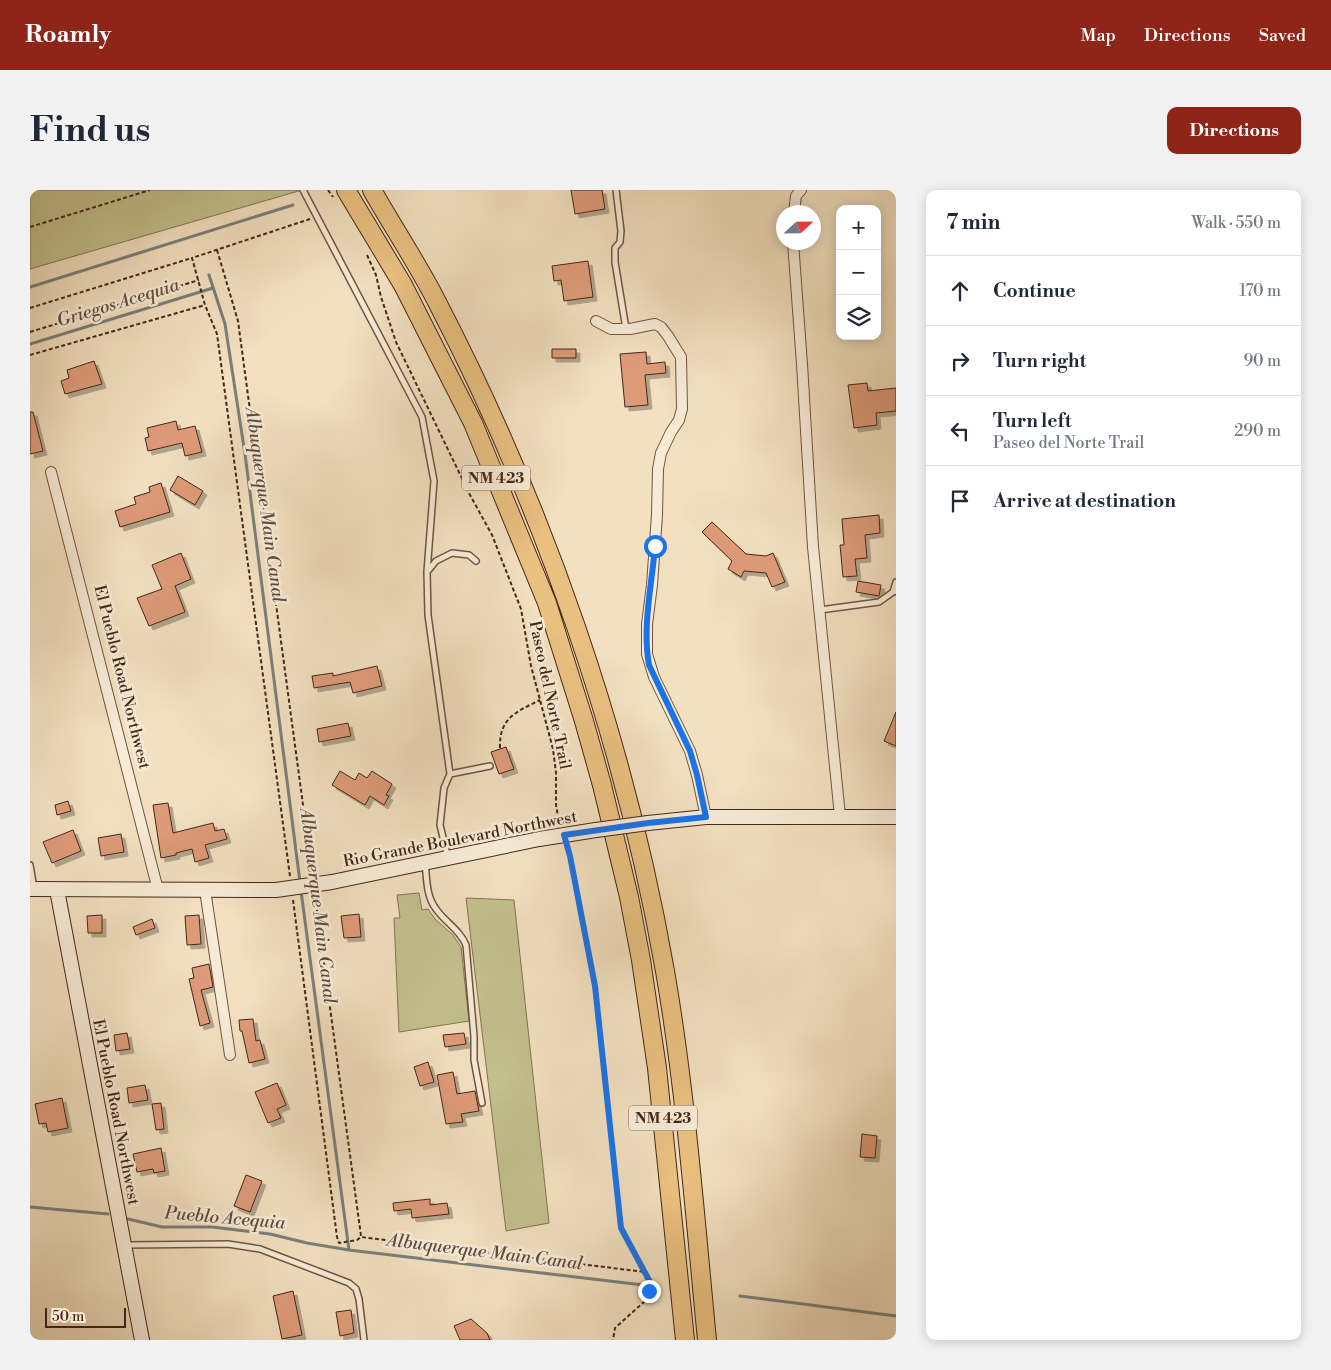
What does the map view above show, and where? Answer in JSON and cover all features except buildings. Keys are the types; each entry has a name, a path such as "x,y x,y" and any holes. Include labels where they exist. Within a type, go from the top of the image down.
{"highway":[{"name":"NM 423","path":"372,190 436,299 507,447 576,625 623,782 656,926 679,1059 707,1340"},
{"name":"NM 423","path":"340,194 403,285 474,424 547,603 584,721 602,785 629,897 641,960 657,1068 685,1340"}],"street":[{"path":"795,205 796,196 801,190"},
{"path":"793,250 802,364 813,547 840,816"},
{"path":"596,321 610,329 626,329 655,324 661,327 681,357 682,409 661,453 658,469 657,516 647,624 647,654 654,677 690,751 706,817"},
{"name":"El Pueblo Road Northwest","path":"51,472 158,890"},
{"name":"Rio Grande Boulevard Northwest","path":"32,889 276,890 302,887 564,835 648,823 706,817 896,817"},
{"name":"El Pueblo Road Northwest","path":"57,890 142,1340"},
{"path":"205,890 230,1055"}],"lane":[{"path":"302,190 422,418 434,482 427,572 428,614 450,774 444,788 440,825 448,858"},
{"path":"616,190 621,232 620,242 615,248 615,262 626,329"},
{"path":"427,572 436,561 452,553 469,556 476,561"},
{"path":"819,610 879,602 895,592 896,582"},
{"path":"450,774 490,766"},
{"path":"425,863 427,889 432,903 466,945 474,1036 474,1060 482,1102"},
{"path":"30,865 32,889"},
{"path":"123,1245 228,1244 260,1249 349,1283 356,1289 359,1299 364,1340"}],"path":[{"path":"30,227 150,190"},
{"path":"328,190 340,194"},
{"path":"30,308 317,217"},
{"path":"217,250 238,321 302,887 339,1243 353,1241 361,1237 645,1272"},
{"name":"Paseo del Norte Trail","path":"366,254 376,275 381,297 396,342 470,495 492,535 507,570 521,609 531,666 553,749 558,821 570,856 595,986 621,1228 650,1282 645,1301 615,1328 613,1340"},
{"path":"192,258 205,305 217,334 302,887 361,1237"},
{"path":"30,332 199,280"},
{"path":"30,355 205,305"},
{"path":"500,748 500,736 510,716 540,700"}],"shaded area":[{"path":"30,190 302,190 30,269"},
{"path":"419,893 422,910 428,909 435,919 453,935 461,947 469,1021 399,1032 394,918 400,918 397,895"},
{"path":"466,898 514,900 549,1223 506,1231"}],"waterway":[{"path":"30,287 293,205"},
{"name":"Albuquerque Main Canal","path":"209,275 225,324 245,454 300,882"},
{"name":"Griegos Acequia","path":"30,344 213,288"},
{"name":"Albuquerque Main Canal","path":"301,891 349,1250"},
{"name":"Pueblo Acequia","path":"30,1207 108,1214"},
{"name":"Albuquerque Main Canal","path":"128,1219 162,1227 212,1227 270,1234 349,1250 643,1285"},
{"name":"Albuquerque Main Canal","path":"740,1296 896,1316"}],"route":[{"path":"649,1291 650,1282 621,1228 595,986 570,856 564,835 706,817 690,751 649,665 647,624 655,546"}]}
